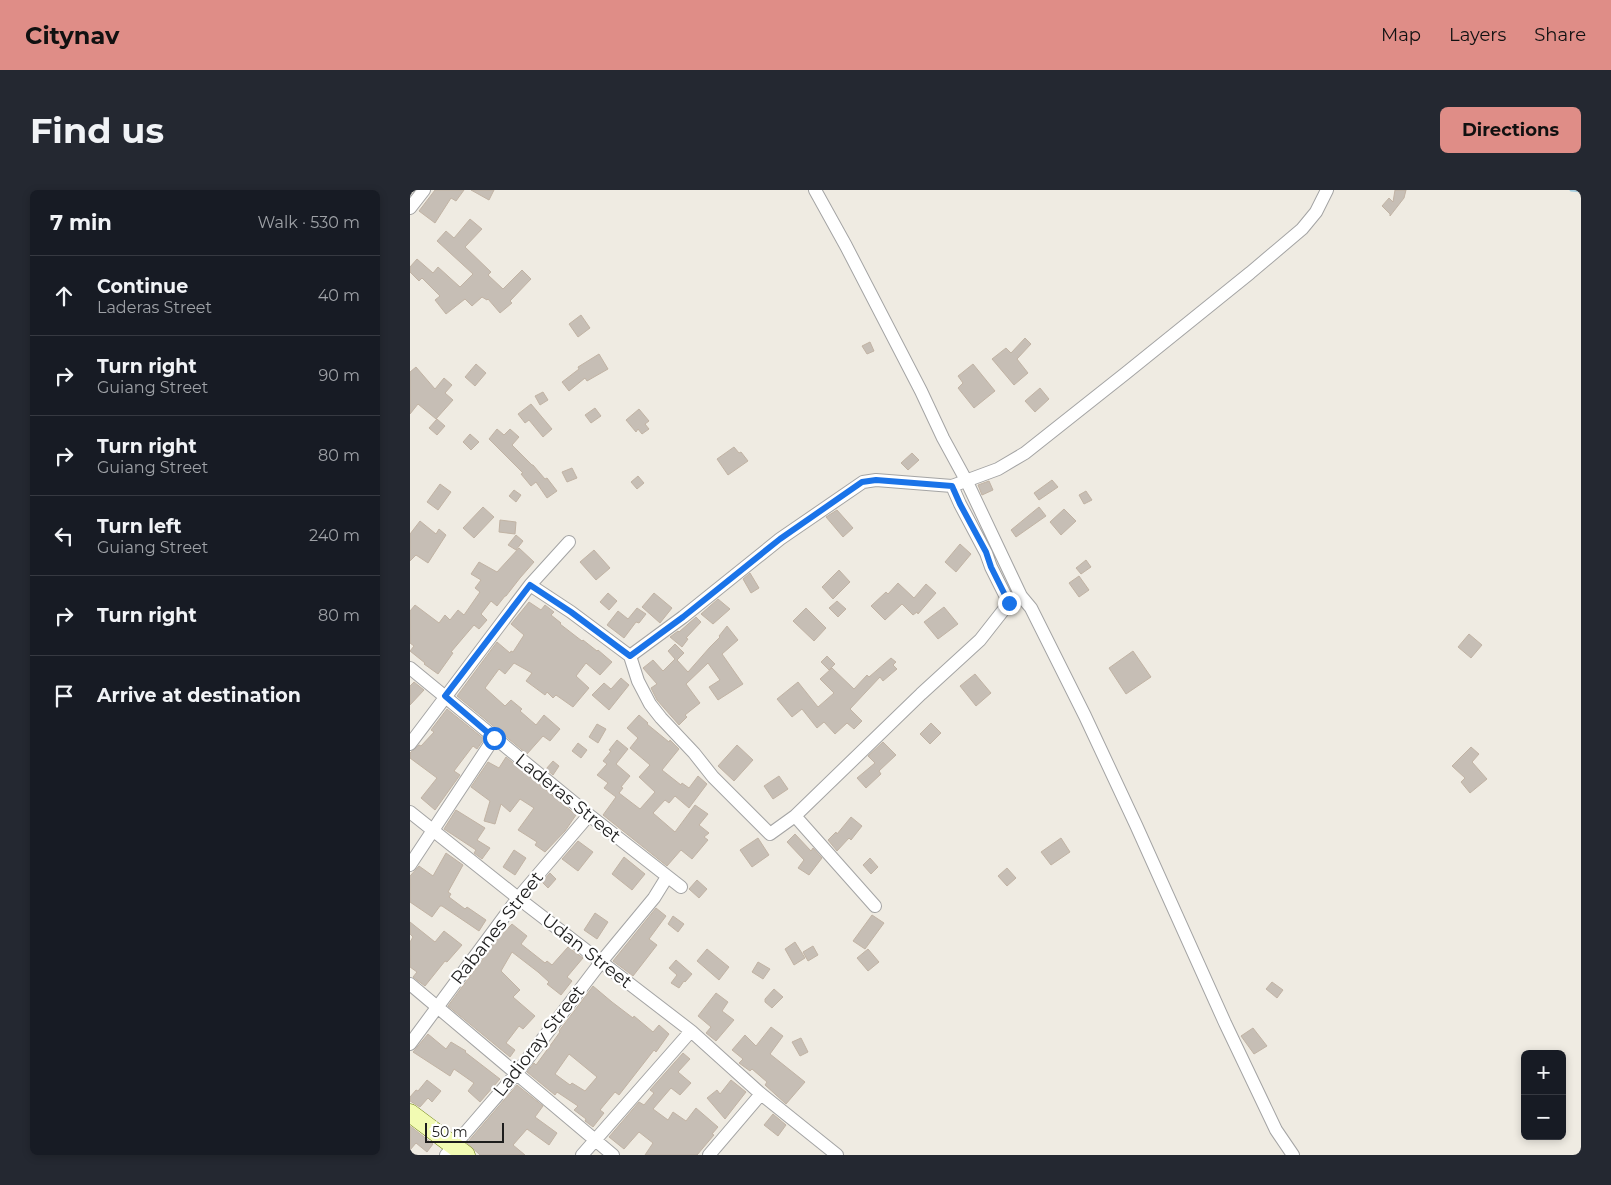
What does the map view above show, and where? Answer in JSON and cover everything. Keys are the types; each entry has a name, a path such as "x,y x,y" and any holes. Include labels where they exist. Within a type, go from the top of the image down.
{"street":[{"path":"410,208 424,190"},
{"path":"815,190 921,391 942,438 967,482 1021,596 1031,608 1085,716 1276,1130 1293,1155"},
{"path":"630,656 683,617 780,539 862,482 876,480 952,486 998,469 1025,453 1302,229 1316,212 1327,190"},
{"path":"952,486 986,552 991,567 1009,603"},
{"path":"410,744 530,585 569,542"},
{"path":"530,585 571,612 630,656 638,681 650,704 661,718 694,752 713,777 770,834 794,816 980,640 1009,603 1021,596"},
{"name":"Laderas Street","path":"410,668 588,815 681,887"},
{"path":"410,865 494,738"},
{"name":"Udan Street","path":"410,812 691,1031 761,1094 837,1155"},
{"name":"Rabanes Street","path":"410,1044 518,898 588,815"},
{"path":"794,816 875,906"},
{"name":"Ladioray Street","path":"455,1152 601,962 654,898 668,877"},
{"path":"410,984 612,1155"},
{"path":"582,1155 691,1031"},
{"path":"709,1155 761,1094"},
{"path":"410,1113 455,1152"}],"building":[{"path":"435,190 464,190 456,201 451,198 435,223 419,211"},
{"path":"471,190 494,190 489,200"},
{"path":"1395,190 1406,190 1404,198 1390,216 1382,206 1389,198 1393,202"},
{"path":"470,219 482,229 465,247 491,272 488,275 503,289 522,270 531,279 510,301 512,303 500,313 488,299 482,297 472,306 465,299 446,314 435,300 440,296 422,278 419,281 410,272 410,267 417,259 433,273 438,267 460,287 473,274 437,241 446,231 454,238"},
{"path":"581,315 590,328 578,337 569,324"},
{"path":"1025,338 1031,344 1017,359 1028,373 1014,385 992,359 1006,348 1011,353"},
{"path":"870,342 874,351 867,354 862,346"},
{"path":"599,354 608,369 587,381 585,378 569,391 562,382 579,369 578,367"},
{"path":"476,364 486,373 475,386 465,377"},
{"path":"973,364 995,391 974,408 958,388 963,383 958,376"},
{"path":"416,367 435,389 444,378 452,385 445,393 453,400 436,419 418,404 410,414 410,372"},
{"path":"1040,388 1049,399 1035,412 1025,401"},
{"path":"543,392 548,400 540,405 535,396"},
{"path":"531,404 552,429 543,437 529,420 525,423 518,414"},
{"path":"595,408 601,416 591,423 585,415"},
{"path":"639,409 649,421 645,424 649,429 642,434 638,429 636,432 626,420"},
{"path":"437,419 445,426 437,435 429,428"},
{"path":"497,429 504,435 510,429 519,437 512,445 545,479 547,478 557,491 547,498 536,482 531,486 521,474 523,473 489,439"},
{"path":"470,434 479,442 471,450 463,442"},
{"path":"734,447 748,461 728,475 717,459"},
{"path":"912,453 919,460 908,470 901,463"},
{"path":"572,468 577,478 567,482 562,472"},
{"path":"638,476 644,483 637,489 631,482"},
{"path":"1052,480 1058,487 1039,500 1034,493"},
{"path":"989,481 993,490 982,495 978,485"},
{"path":"440,484 451,492 438,510 427,502"},
{"path":"514,490 521,495 516,502 509,496"},
{"path":"1086,491 1092,500 1084,504 1079,495"},
{"path":"483,507 494,517 474,538 463,528"},
{"path":"1039,507 1046,516 1016,537 1011,530"},
{"path":"1064,509 1076,521 1061,535 1050,522"},
{"path":"837,510 853,528 843,537 826,517"},
{"path":"500,520 516,522 515,534 499,532"},
{"path":"420,521 436,534 439,529 446,535 428,563 416,555 410,561 410,534"},
{"path":"516,535 523,541 516,550 508,545"},
{"path":"960,544 971,554 956,572 945,562"},
{"path":"519,548 534,562 497,606 491,601 481,614 487,620 479,629 474,625 451,652 453,653 438,674 410,651 414,646 410,643 410,611 415,605 439,623 445,615 450,620 458,610 464,615 480,592 475,588 481,580 471,574 479,562 497,572"},
{"path":"594,550 610,568 596,580 580,562"},
{"path":"1086,560 1091,567 1081,574 1076,568"},
{"path":"839,570 850,582 833,599 822,587"},
{"path":"750,573 759,588 751,593 743,579"},
{"path":"1079,576 1089,590 1079,597 1069,583"},
{"path":"898,583 914,598 926,584 936,593 918,614 917,612 913,615 902,604 885,620 871,606 886,592 888,594"},
{"path":"608,593 617,601 609,610 600,602"},
{"path":"654,593 672,608 660,623 642,607"},
{"path":"718,599 730,609 713,624 701,614"},
{"path":"837,601 846,609 838,617 829,608"},
{"path":"529,602 541,610 545,605 554,612 551,615 560,624 612,662 600,675 586,663 576,676 589,688 573,707 556,695 553,698 547,692 545,695 526,681 532,673 514,663 505,674 499,669 485,688 505,706 511,700 536,725 544,715 560,729 550,741 543,736 527,754 457,696 497,642 510,653 511,651 513,652 524,635 511,624"},
{"path":"944,607 958,624 938,639 924,622"},
{"path":"637,608 646,614 639,623 636,622 624,638 607,625 618,611 628,619"},
{"path":"806,608 826,628 814,641 793,621"},
{"path":"696,617 701,622 686,638 688,639 682,647 670,637 679,632"},
{"path":"727,626 738,640 722,654 743,684 718,700 709,687 720,680 708,663 686,684 700,703 685,715 687,717 679,725 657,700 651,688 657,684 643,668 653,660 663,671 675,659 668,651 675,644 684,653 677,660 688,672 720,637"},
{"path":"1469,634 1482,645 1471,658 1458,647"},
{"path":"1133,651 1151,677 1126,694 1109,668"},
{"path":"827,656 835,664 829,670 821,662"},
{"path":"891,658 896,662 893,665 897,669 883,681 880,677 850,709 862,721 854,729 847,723 835,734 824,722 817,728 802,709 792,717 777,699 798,682 818,707 834,693 820,679 832,668 854,689 867,675 869,677"},
{"path":"975,674 991,693 976,706 960,686"},
{"path":"621,678 629,685 609,710 592,695 604,683 611,689"},
{"path":"414,682 424,690 410,705 410,686"},
{"path":"447,709 484,739 477,749 473,746 454,771 460,775 435,810 421,798 437,778 410,758 410,753 419,745 421,746 434,732 431,730"},
{"path":"639,715 647,724 669,742 670,740 679,749 662,770 681,785 682,783 689,788 698,776 707,784 689,808 675,796 669,803 665,800 653,813 675,832 695,805 708,814 699,825 709,833 704,837 708,840 692,859 681,850 667,866 603,815 616,797 604,788 608,783 597,775 607,764 603,761 617,740 628,749 616,764 630,776 621,787 623,788 619,793 640,809 655,792 639,777 650,765 630,748 638,738 627,728"},
{"path":"931,723 941,733 930,744 920,734"},
{"path":"597,724 606,729 598,743 589,737"},
{"path":"883,742 896,755 879,771 881,774 866,788 857,778 875,763 868,756"},
{"path":"578,743 587,750 581,758 572,751"},
{"path":"737,745 753,760 734,781 718,766"},
{"path":"1471,747 1479,754 1472,762 1487,779 1470,793 1461,782 1465,778 1452,766"},
{"path":"506,757 576,815 565,831 545,852 535,845 537,842 518,830 534,808 520,799 510,812 501,804 495,824 484,821 490,801 471,787 488,762 499,768"},
{"path":"553,761 559,766 553,775 546,769"},
{"path":"779,776 788,789 773,799 764,786"},
{"path":"456,810 485,828 477,840 490,848 482,859 474,853 476,850 444,829"},
{"path":"851,817 862,826 851,840 849,838 837,851 828,840 836,832 837,834"},
{"path":"795,834 811,851 813,848 822,858 809,875 798,868 804,860 787,842"},
{"path":"758,838 769,855 752,867 740,850"},
{"path":"1061,838 1070,852 1051,865 1041,852"},
{"path":"578,841 593,852 578,871 562,859"},
{"path":"514,850 526,858 515,875 503,867"},
{"path":"446,853 463,865 448,892 451,894 449,897 465,909 467,907 486,920 479,931 442,906 432,917 410,902 410,876 419,866 433,876"},
{"path":"624,857 645,874 632,890 612,874"},
{"path":"870,858 878,867 871,874 863,865"},
{"path":"1007,868 1016,878 1007,886 998,876"},
{"path":"550,873 556,879 548,888 542,882"},
{"path":"697,880 707,889 699,898 689,889"},
{"path":"656,908 666,916 649,939 657,945 633,976 613,961"},
{"path":"595,913 608,922 597,939 584,930"},
{"path":"872,915 884,923 865,949 853,941"},
{"path":"673,916 684,924 678,932 668,924"},
{"path":"410,922 435,942 444,931 462,945 447,962 445,961 425,986 413,977 417,972 410,967 410,942 413,937 410,934"},
{"path":"512,924 527,936 521,944 545,963 547,961 552,965 568,947 583,958 567,977 572,981 561,995 547,984 549,982 538,972 512,952 501,971 520,990 513,997 535,1016 523,1029 519,1026 506,1043 515,1050 510,1057 448,1006 496,941"},
{"path":"795,942 805,958 794,965 785,949"},
{"path":"813,946 818,955 808,961 803,952"},
{"path":"707,949 729,967 719,980 697,961"},
{"path":"868,949 879,962 868,971 857,958"},
{"path":"676,960 692,974 679,988 671,983 677,975 669,968"},
{"path":"758,962 770,969 763,979 752,972"},
{"path":"1272,982 1283,990 1277,998 1266,989"},
{"path":"593,986 653,1032 659,1025 669,1034 619,1095 615,1092 600,1110 604,1113 593,1127 574,1110 578,1106 557,1092 555,1095 527,1072 534,1063 536,1065","holes":["569,1054 597,1077 585,1091 572,1083 570,1085 555,1074"]},
{"path":"774,989 783,997 772,1008 765,1002 765,999"},
{"path":"716,993 728,1002 722,1011 734,1020 716,1041 706,1033 711,1027 698,1016"},
{"path":"771,1027 783,1036 770,1054 805,1082 786,1104 765,1085 767,1082 752,1069 750,1071 739,1063 743,1059 732,1050 745,1035 756,1046"},
{"path":"1253,1028 1267,1046 1254,1054 1241,1036"},
{"path":"428,1034 446,1049 451,1042 466,1051 500,1079 480,1102 468,1091 474,1083 454,1069 450,1076 413,1052"},
{"path":"801,1038 808,1052 800,1056 792,1042"},
{"path":"683,1053 690,1059 678,1072 691,1083 680,1095 671,1088 653,1109 668,1120 673,1112 686,1121 696,1108 718,1127 712,1134 714,1135 697,1155 645,1155 653,1143 639,1132 624,1149 609,1137 639,1102 644,1105 654,1093 650,1090"},
{"path":"427,1080 441,1091 432,1102 428,1098 420,1107 410,1101 410,1097"},
{"path":"731,1080 746,1092 725,1119 707,1098 717,1090 720,1094"},
{"path":"517,1085 543,1106 535,1117 557,1133 549,1145 527,1129 513,1145 525,1155 480,1155 467,1143"},
{"path":"773,1114 786,1125 778,1136 764,1125"},
{"path":"410,1126 433,1144 427,1152 416,1143 410,1150"}],"waterway":[{"path":"1571,190 1581,191"}],"route":[{"path":"494,738 445,696 530,585 571,612 630,656 683,617 780,539 862,482 876,480 952,486 986,552 991,567 1009,603"}]}
